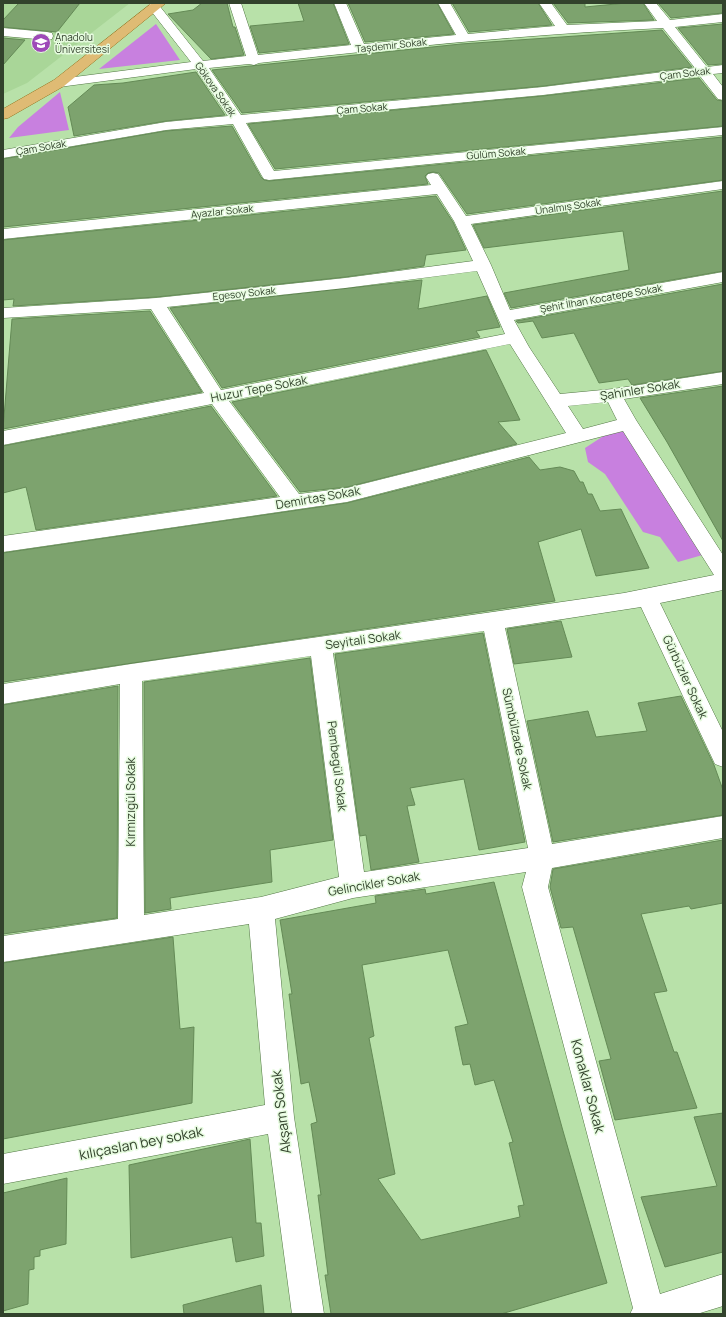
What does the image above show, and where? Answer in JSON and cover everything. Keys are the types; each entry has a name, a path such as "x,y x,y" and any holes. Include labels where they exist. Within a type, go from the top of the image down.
{"main road":[{"path":"3,115 59,83 157,5"}],"street":[{"path":"235,3 254,61"},
{"path":"340,3 359,48"},
{"path":"444,3 464,38"},
{"path":"545,3 562,28"},
{"path":"650,3 723,96"},
{"name":"Gökova Sokak","path":"157,5 237,119 269,176"},
{"name":"Taşdemir Sokak","path":"59,83 200,65 254,61 359,48 562,28 666,24 723,18"},
{"path":"3,32 47,36"},
{"name":"Çam Sokak","path":"3,154 166,126 542,91 723,69"},
{"name":"Gülüm Sokak","path":"269,176 723,131"},
{"path":"422,160 462,221 483,265 514,338 556,401 578,438"},
{"name":"Ünalmış Sokak","path":"462,221 723,185"},
{"name":"Ayazlar Sokak","path":"3,234 440,189"},
{"name":"Egesoy Sokak","path":"3,314 156,303 345,283 483,265"},
{"name":"Şehit İlhan Kocatepe Sokak","path":"504,316 723,277"},
{"path":"156,303 216,397 295,503"},
{"name":"Huzur Tepe Sokak","path":"3,438 514,338"},
{"name":"Şahinler Sokak","path":"556,401 612,395 723,378"},
{"path":"612,395 628,423 723,572"},
{"name":"Demirtaş Sokak","path":"3,544 347,495 578,438 628,423"},
{"name":"Seyitali Sokak","path":"3,694 131,673 493,621 647,597 723,582"},
{"name":"Gürbüzler Sokak","path":"647,597 723,757"},
{"name":"Sümbülzade Sokak","path":"493,621 542,858"},
{"name":"Pembegül Sokak","path":"321,646 353,886"},
{"name":"Kırmızıgül Sokak","path":"130,930 131,673"},
{"name":"Gelincikler Sokak","path":"3,949 261,910 353,886 542,858 723,827"},
{"name":"Konaklar Sokak","path":"542,858 535,887 649,1314"},
{"name":"Akşam Sokak","path":"261,910 280,1116 308,1314"},
{"name":"kılıçaslan bey sokak","path":"3,1169 280,1116"},
{"path":"649,1314 723,1290"}],"shaded area":[{"name":"Anadolu Üniversitesi","path":"3,3 130,3 27,83 3,94"},
{"path":"156,24 180,60 99,69"},
{"path":"60,92 69,130 9,138 18,127"},
{"path":"627,429 706,554 678,562 660,537 643,532 605,474 588,462 585,448 605,435"}],"building":[{"path":"19,3 80,3 57,32 3,27 3,20"},
{"path":"202,3 227,3 233,27 235,27 244,55 211,59 168,14 193,10"},
{"path":"298,3 333,3 349,44 259,53 250,26 304,21"},
{"path":"348,3 437,3 454,34 365,42"},
{"path":"452,3 538,3 552,25 469,32"},
{"path":"553,3 585,3 585,7 643,3 654,20 568,23"},
{"path":"658,3 723,3 723,13 671,18"},
{"path":"723,24 723,64 708,65 678,28"},
{"path":"662,30 692,67 543,86 242,113 212,70 461,44"},
{"path":"3,38 25,40 3,65"},
{"path":"196,72 225,115 166,121 74,136 68,107 94,85 123,83"},
{"path":"699,78 717,100 723,101 723,126 275,169 248,124 543,96"},
{"path":"232,126 261,177 264,180 269,181 723,137 723,180 467,214 439,173 433,172 428,173 425,176 428,184 3,227 3,159 166,131"},
{"path":"723,191 723,271 511,308 504,293 629,270 623,231 484,248 473,225"},
{"path":"436,196 453,222 466,250 426,255 424,266 345,277 156,297 13,306 14,299 3,300 3,240"},
{"path":"422,280 418,309 487,296 500,327 476,331 480,337 222,388 170,308"},
{"path":"723,284 723,371 632,385 628,379 599,383 574,333 542,338 533,321 518,323 516,321"},
{"path":"150,311 202,392 3,429 12,319"},
{"path":"486,350 520,420 498,422 517,444 347,487 300,492 232,402"},
{"path":"723,386 723,541 667,442 640,398"},
{"path":"211,406 277,496 36,530 26,487 3,493 3,446"},
{"path":"529,457 540,470 560,467 574,471 580,482 583,482 588,494 592,494 600,511 621,509 649,568 596,576 581,529 538,542 555,601 3,682 3,553 347,503"},
{"path":"561,621 572,657 514,664 507,629"},
{"path":"483,633 525,842 479,850 464,779 410,788 415,805 407,806 419,862 371,870 366,835 360,836 335,654"},
{"path":"310,658 333,840 270,850 272,882 170,898 171,909 145,913 144,682"},
{"path":"118,686 117,918 3,934 3,705"},
{"path":"681,696 714,765 723,790 723,815 553,842 527,721 588,711 596,737 647,731 638,703"},
{"path":"723,840 723,903 691,909 689,906 641,914 667,991 654,993 674,1052 677,1052 697,1108 615,1120 599,1061 611,1059 573,927 561,928 550,887 553,869"},
{"path":"494,882 607,1283 501,1314 331,1314 325,1275 328,1275 318,1195 321,1195 311,1124 317,1122 309,1082 301,1084 289,994 292,994 280,920 376,903 375,896 425,889 426,894","holes":["448,950 468,1024 455,1027 463,1065 470,1064 475,1085 494,1080 513,1142 509,1143 524,1205 518,1206 520,1217 421,1240 378,1179 395,1174 369,1038 374,1036 362,965"]},
{"path":"173,937 180,1029 194,1027 192,1103 3,1139 3,963"},
{"path":"723,1113 723,1252 665,1267 641,1197 717,1186 694,1117"},
{"path":"250,1139 256,1223 261,1223 264,1256 236,1262 232,1237 131,1258 129,1165"},
{"path":"67,1178 66,1244 40,1250 40,1256 34,1257 34,1269 29,1270 28,1304 3,1311 3,1193"},
{"path":"261,1285 264,1314 184,1314 183,1305"}],"place":[{"name":"Anadolu Üniversitesi","path":"41,43"}]}
